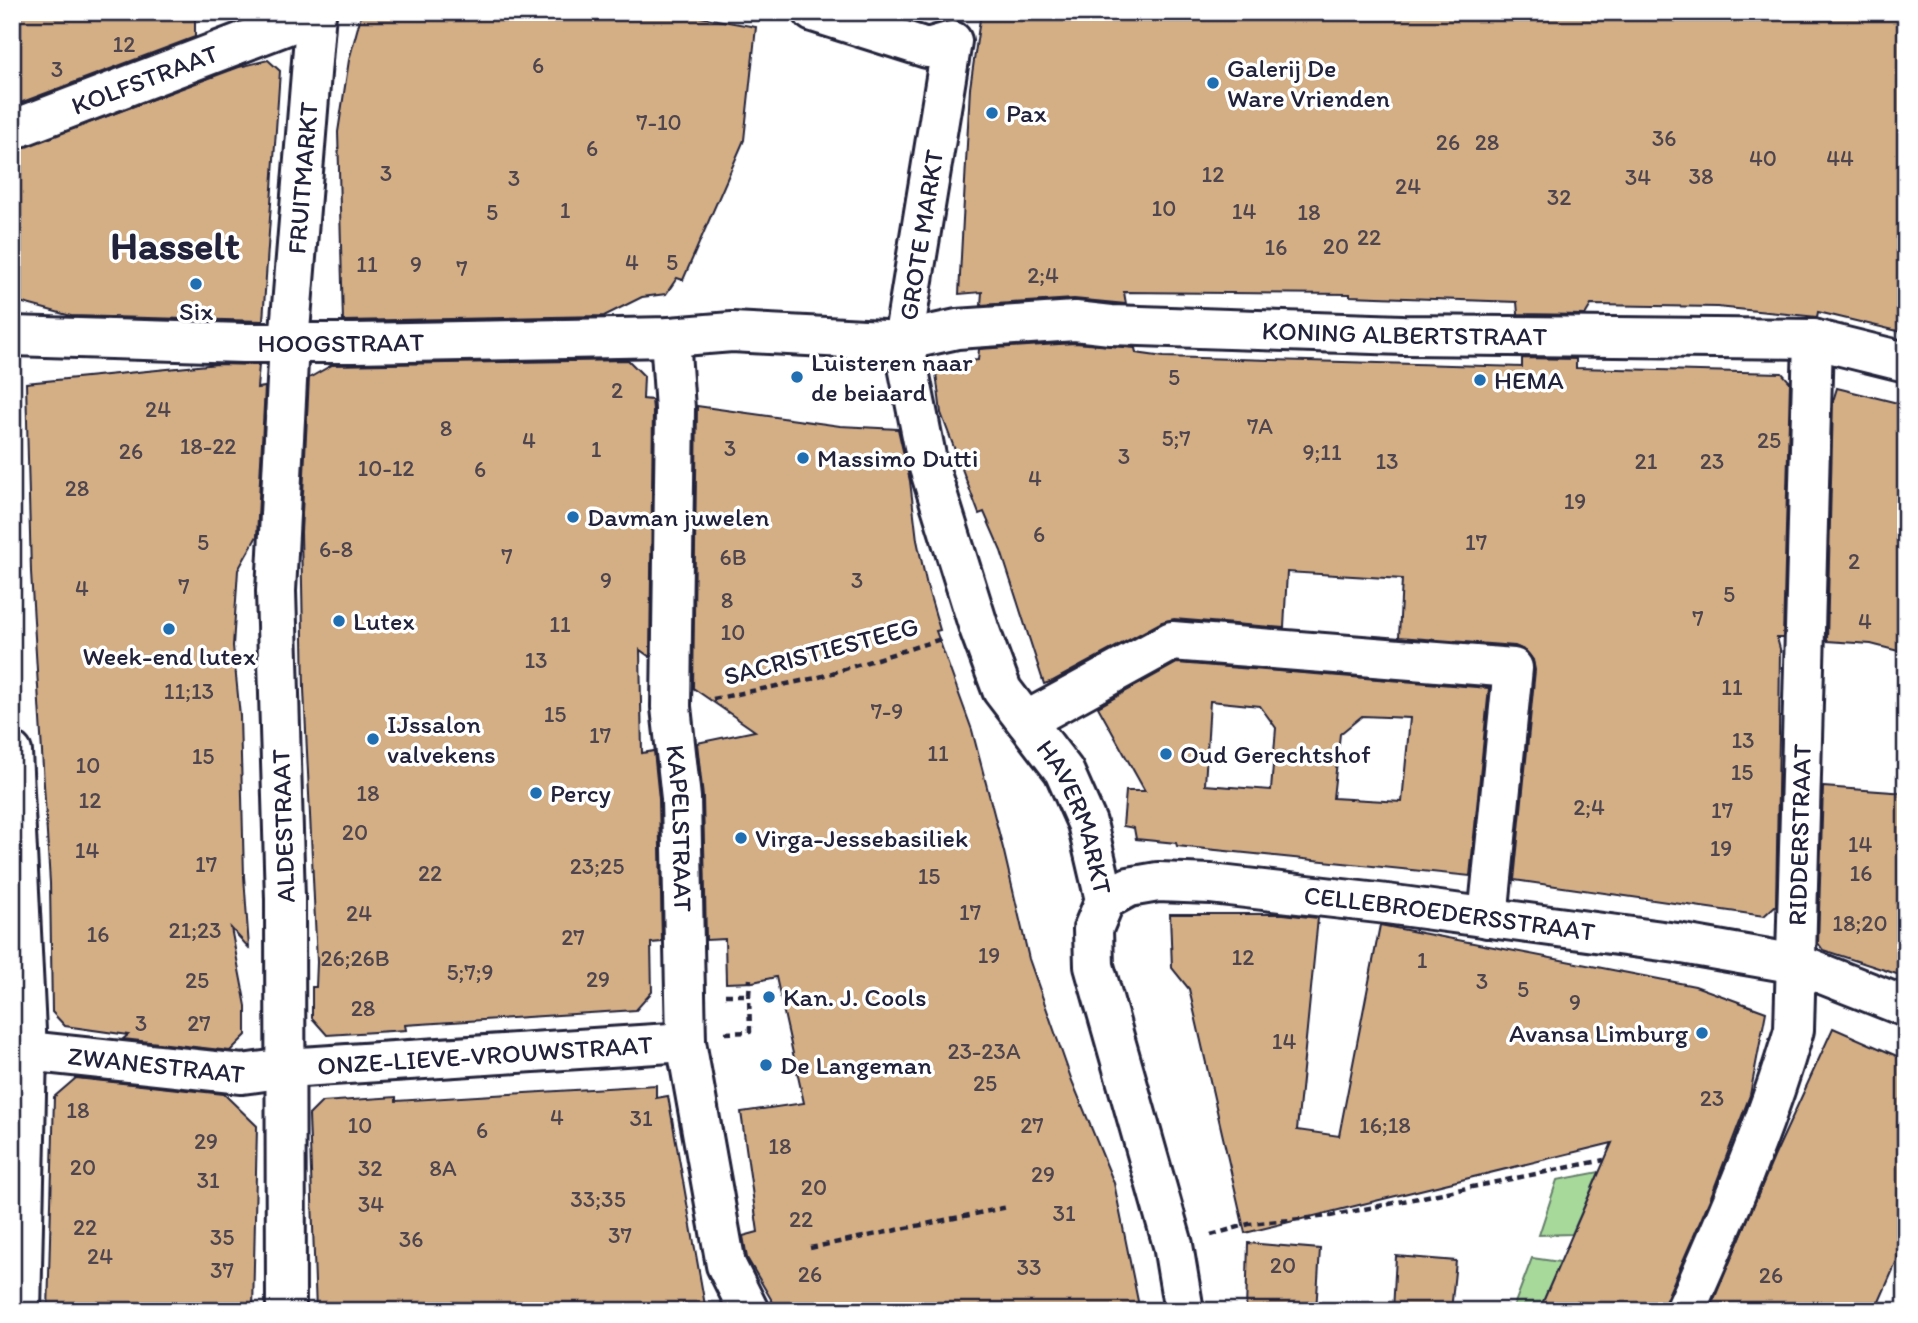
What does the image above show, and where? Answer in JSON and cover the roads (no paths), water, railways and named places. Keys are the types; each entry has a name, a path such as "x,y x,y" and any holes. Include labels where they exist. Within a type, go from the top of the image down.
{"street":[{"name":"GROTE MARKT","path":"813,12 927,48 955,27"},
{"name":"KOLFSTRAAT","path":"12,130 316,13"},
{"name":"FRUITMARKT","path":"289,343 316,13"},
{"name":"GROTE MARKT","path":"670,337 732,332 903,341 955,27"},
{"name":"KONING ALBERTSTRAAT","path":"903,341 957,329 1075,321 1111,325 1403,335 1813,339 1906,362"},
{"name":"HOOGSTRAAT","path":"12,336 289,343 670,337"},
{"name":"KAPELSTRAAT","path":"670,337 675,409 671,707 681,798 686,1042 726,1265 748,1311"},
{"name":"RIDDERSTRAAT","path":"1685,1311 1728,1213 1777,1088 1794,1030 1813,339"},
{"name":"HAVERMARKT","path":"903,341 927,461 979,628 1002,690 1064,771 1087,823 1105,900 1093,929 1094,966 1173,1245 1184,1311"},
{"name":"ALDESTRAAT","path":"286,1311 285,899 276,591 289,343"},
{"path":"1026,721 1172,641 1513,668 1488,918"},
{"path":"12,752 27,1051 21,1311"},
{"name":"CELLEBROEDERSSTRAAT","path":"1105,900 1129,887 1158,882 1211,884 1676,943 1797,964 1906,1007"},
{"name":"ONZE-LIEVE-VROUWSTRAAT","path":"286,1068 686,1042"},
{"name":"ZWANESTRAAT","path":"27,1051 242,1074 286,1068"}],"place":[{"name":"Galerij De Ware Vrienden","path":"1213,83"},
{"name":"Pax","path":"992,113"},
{"name":"Six","path":"196,284"},
{"name":"Luisteren naar de beiaard","path":"797,377"},
{"name":"HEMA","path":"1480,380"},
{"name":"Massimo Dutti","path":"803,458"},
{"name":"Davman juwelen","path":"573,517"},
{"name":"Lutex","path":"339,621"},
{"name":"Week-end lutex","path":"169,629"},
{"name":"IJssalon valvekens","path":"373,739"},
{"name":"Oud Gerechtshof","path":"1166,754"},
{"name":"Percy","path":"536,793"},
{"name":"Virga-Jessebasiliek","path":"741,838"},
{"name":"Kan. J. Cools","path":"769,997"},
{"name":"Avansa Limburg","path":"1702,1033"},
{"name":"De Langeman","path":"766,1065"}],"district":[{"name":"Hasselt","path":"175,245"}]}
